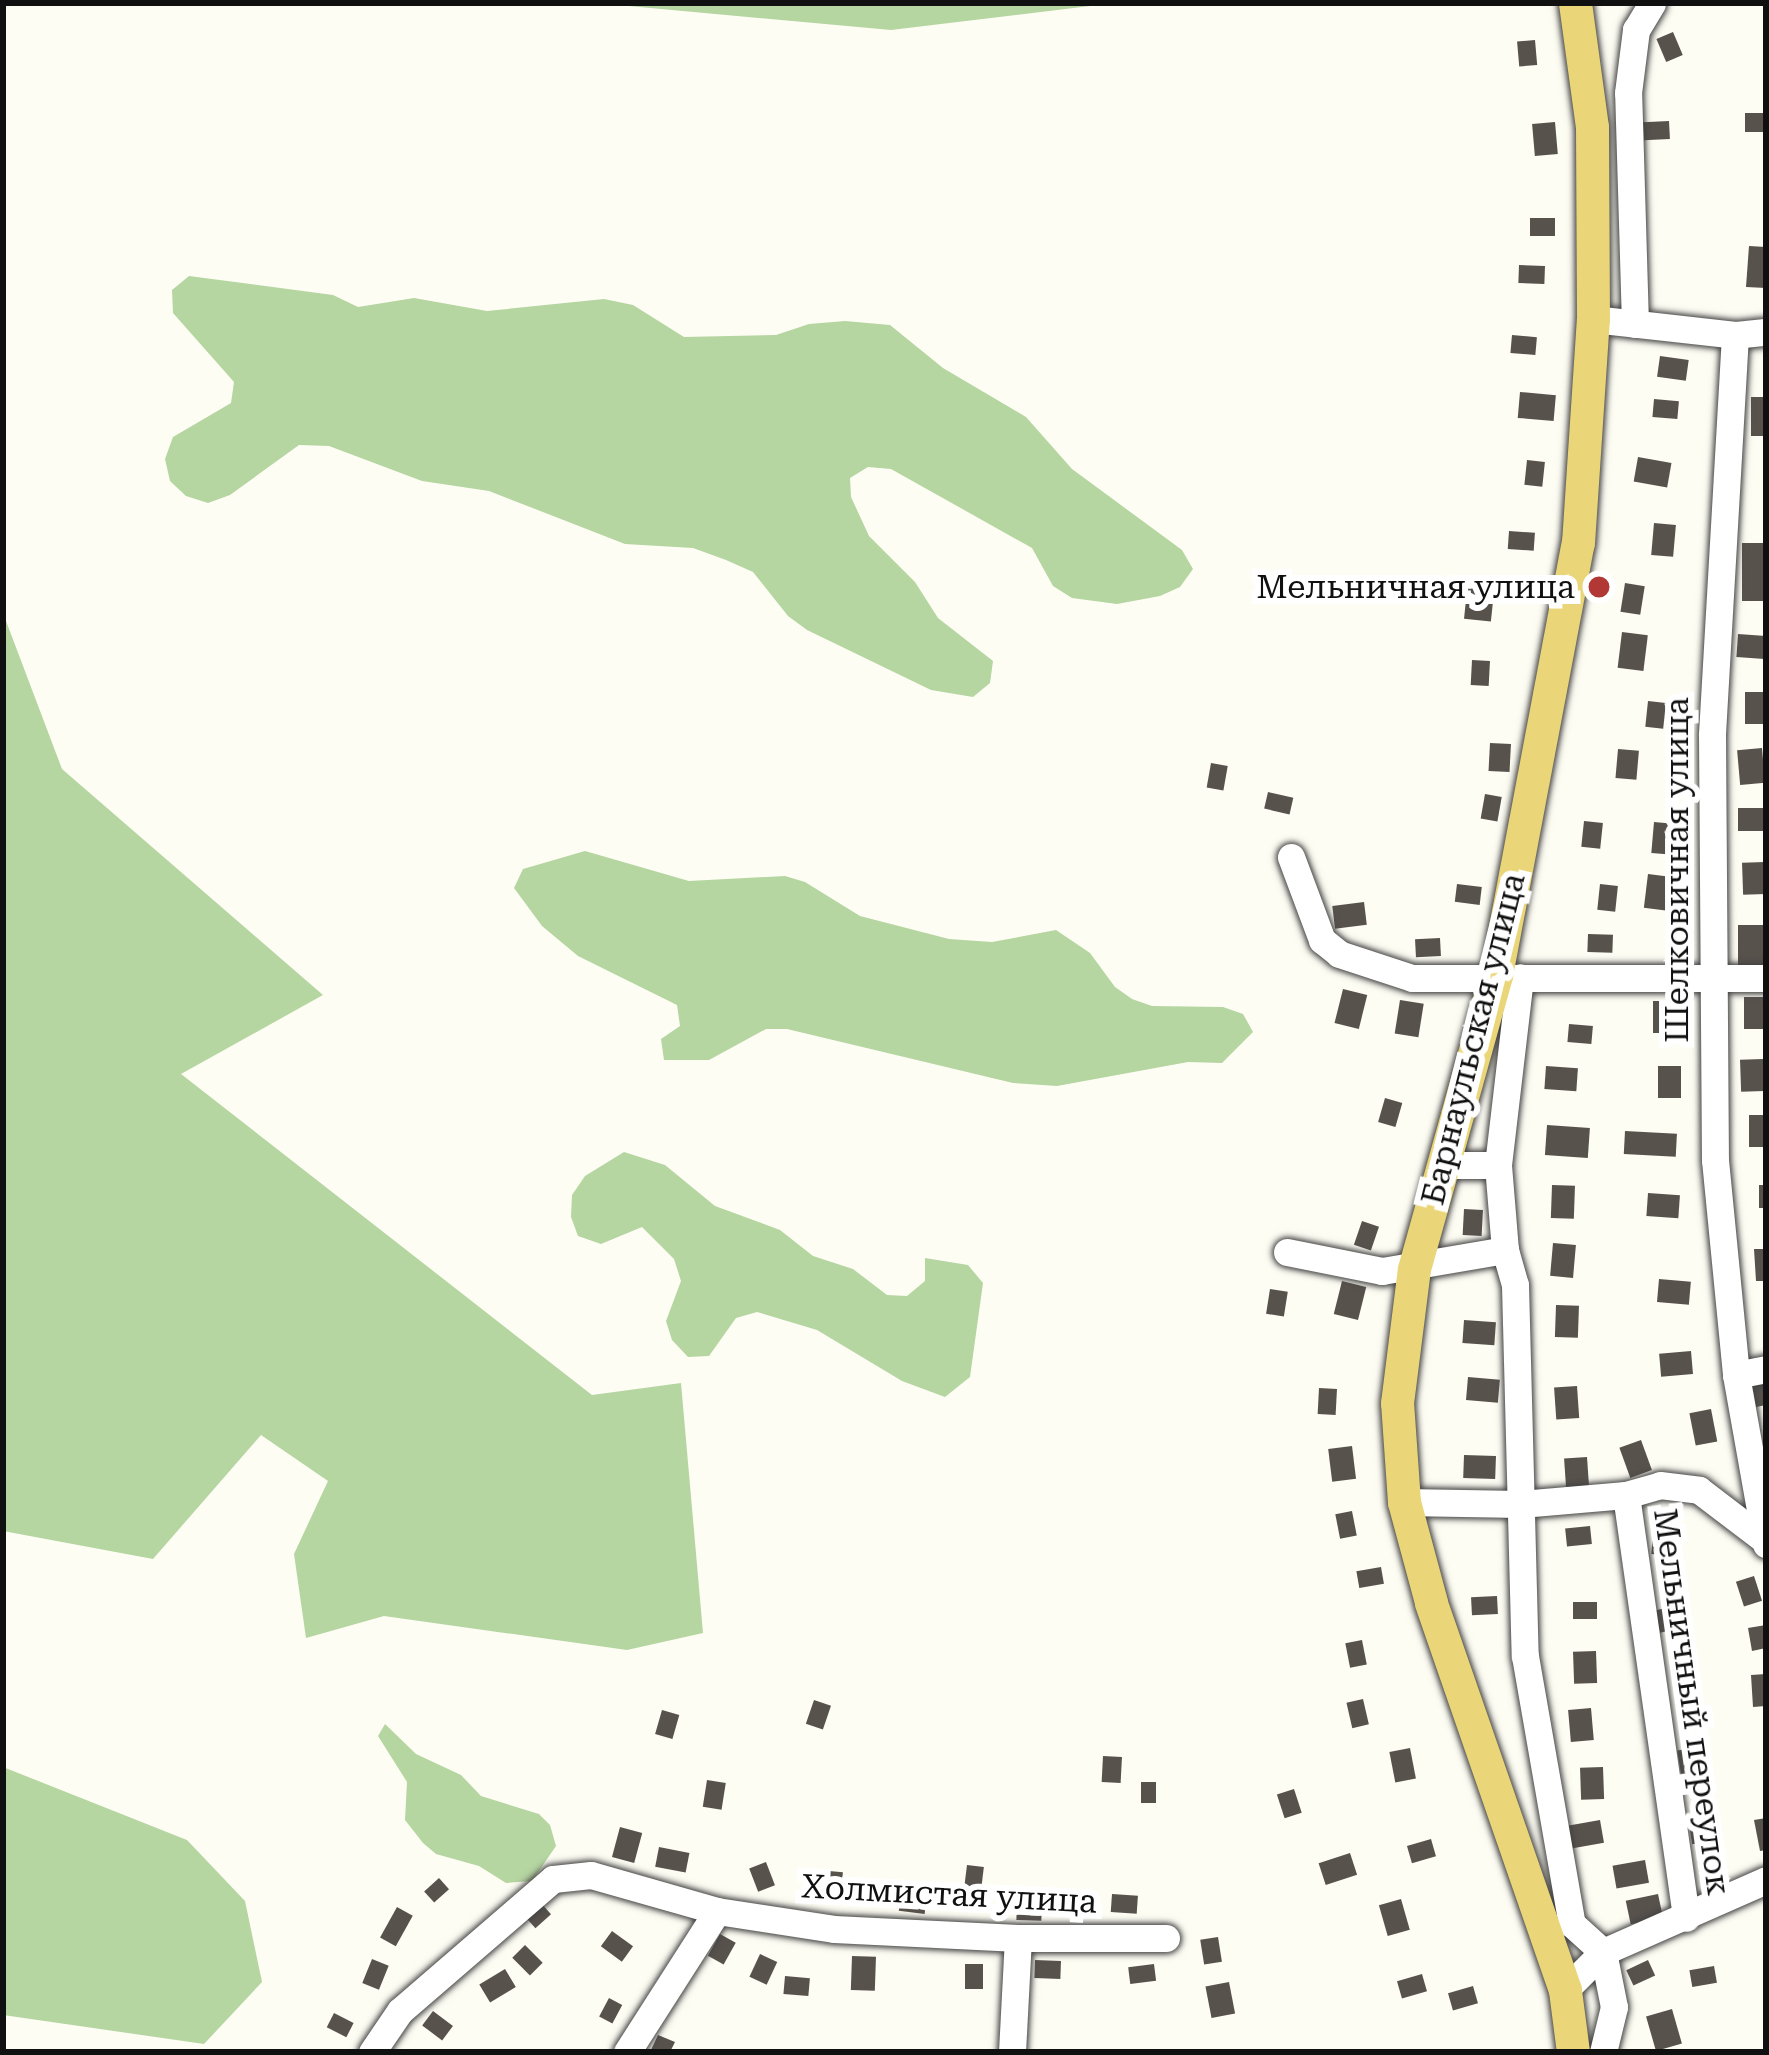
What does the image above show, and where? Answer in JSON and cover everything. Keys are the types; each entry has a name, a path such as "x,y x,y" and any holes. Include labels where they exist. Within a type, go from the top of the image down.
{"main road":[{"name":"Барнаульская улица","path":"1573,2052 1565,1990 1431,1602 1404,1502 1397,1403 1414,1269 1441,1165 1508,976 1578,543 1593,319 1592,127 1575,3"}],"street":[{"path":"1635,324 1628,93 1636,30 1652,3"},
{"path":"1593,319 1735,335 1766,332"},
{"name":"Шелковичная улица","path":"1735,335 1712,735 1714,1160 1736,1375 1764,1541"},
{"path":"1291,857 1322,940 1340,954 1412,978 1766,978"},
{"path":"1508,976 1498,1165 1505,1250 1514,1285 1525,1655 1572,1924 1603,1952 1614,2007 1603,2052"},
{"path":"1441,1165 1498,1165"},
{"path":"1287,1252 1382,1271 1505,1250"},
{"path":"1736,1375 1766,1369"},
{"path":"1404,1502 1521,1504 1626,1495 1660,1485 1699,1490 1764,1541"},
{"name":"Мельничный переулок","path":"1626,1495 1686,1918"},
{"name":"Холмистая улица","path":"372,2052 400,2011 553,1879 591,1875 717,1911 834,1929 1018,1938 1166,1938"},
{"path":"1565,1990 1603,1952 1766,1880"},
{"path":"627,2052 717,1911"},
{"path":"1012,2052 1018,1938"}],"green space":[{"path":"596,3 1115,3 891,30"},
{"path":"189,276 333,295 358,307 414,298 487,311 604,299 633,305 684,337 776,335 809,324 845,321 890,325 943,368 1026,417 1072,469 1182,550 1193,569 1180,587 1160,596 1117,604 1072,598 1053,586 1032,548 891,469 868,467 850,478 851,497 869,536 915,582 938,618 993,661 990,683 973,697 931,690 807,630 788,616 753,572 726,560 693,548 625,544 489,491 422,481 329,446 299,445 230,495 208,503 186,496 170,481 165,459 173,437 231,403 234,382 173,313 172,290"},
{"path":"3,613 62,769 323,995 181,1074 592,1395 681,1383 703,1633 627,1650 384,1616 306,1638 294,1554 328,1481 261,1435 153,1559 3,1531"},
{"path":"585,851 689,881 785,876 805,882 860,916 949,939 992,942 1056,930 1090,953 1115,987 1132,999 1152,1006 1223,1007 1243,1014 1253,1032 1222,1063 1188,1062 1057,1086 1013,1083 787,1029 766,1029 709,1060 664,1060 661,1039 680,1026 677,1005 578,956 542,926 514,888 523,869"},
{"path":"624,1152 665,1165 715,1206 780,1230 813,1256 853,1269 887,1295 907,1296 925,1281 925,1258 968,1265 983,1283 970,1377 945,1397 902,1381 817,1330 757,1312 736,1318 709,1356 688,1357 672,1340 666,1321 681,1281 674,1259 642,1227 601,1244 578,1236 571,1217 572,1195 585,1176"},
{"path":"385,1724 416,1754 461,1775 481,1796 539,1814 550,1825 556,1846 532,1881 506,1883 479,1866 436,1854 423,1843 405,1820 407,1782 378,1736"},
{"path":"3,1767 187,1840 245,1901 262,1982 204,2044 3,2015"}],"building":[{"path":"1673,32 1683,55 1666,62 1656,39"},
{"path":"1535,40 1537,65 1519,66 1517,42"},
{"path":"1745,113 1766,113 1766,132 1745,132"},
{"path":"1669,121 1670,139 1644,140 1643,122"},
{"path":"1555,122 1558,154 1535,156 1532,124"},
{"path":"1530,218 1555,218 1555,236 1530,236"},
{"path":"1749,246 1766,247 1766,288 1746,287"},
{"path":"1519,265 1545,266 1544,284 1518,283"},
{"path":"1512,335 1537,337 1535,355 1510,353"},
{"path":"1660,356 1689,360 1686,381 1657,377"},
{"path":"1520,392 1556,395 1554,421 1518,418"},
{"path":"1751,397 1766,397 1766,436 1751,436"},
{"path":"1654,399 1679,401 1677,419 1652,417"},
{"path":"1638,457 1671,463 1667,488 1634,482"},
{"path":"1527,460 1545,462 1542,487 1524,485"},
{"path":"1654,523 1676,525 1673,557 1651,555"},
{"path":"1509,531 1535,533 1534,551 1508,549"},
{"path":"1742,543 1766,543 1766,601 1742,601"},
{"path":"1468,581 1495,584 1491,622 1464,619"},
{"path":"1625,583 1645,586 1640,615 1620,612"},
{"path":"1622,632 1648,635 1643,671 1618,668"},
{"path":"1738,634 1766,636 1764,659 1736,657"},
{"path":"1472,660 1490,661 1489,686 1471,685"},
{"path":"1745,692 1766,692 1766,724 1745,724"},
{"path":"1648,701 1666,703 1663,729 1645,727"},
{"path":"1490,743 1511,744 1510,772 1489,771"},
{"path":"1762,748 1765,783 1740,785 1737,750"},
{"path":"1618,749 1639,751 1636,780 1615,778"},
{"path":"1211,763 1228,766 1223,791 1207,788"},
{"path":"1268,792 1293,798 1290,814 1264,809"},
{"path":"1485,794 1502,797 1497,822 1481,819"},
{"path":"1738,808 1766,808 1766,831 1738,831"},
{"path":"1584,821 1603,823 1600,849 1581,847"},
{"path":"1654,822 1676,824 1673,855 1651,853"},
{"path":"1765,862 1766,894 1743,895 1742,863"},
{"path":"1648,874 1672,877 1668,911 1644,908"},
{"path":"1457,884 1482,887 1480,905 1455,902"},
{"path":"1600,884 1618,886 1615,912 1597,910"},
{"path":"1364,902 1367,925 1335,929 1332,906"},
{"path":"1738,925 1766,925 1766,966 1738,966"},
{"path":"1588,934 1613,935 1612,953 1587,952"},
{"path":"1440,938 1441,956 1416,957 1415,939"},
{"path":"1343,989 1367,995 1359,1029 1335,1023"},
{"path":"1744,997 1766,997 1766,1029 1744,1029"},
{"path":"1400,1000 1424,1004 1418,1037 1395,1034"},
{"path":"1653,1001 1676,1001 1676,1033 1653,1033"},
{"path":"1569,1024 1593,1026 1591,1044 1567,1042"},
{"path":"1763,1059 1764,1091 1741,1092 1740,1060"},
{"path":"1546,1066 1578,1068 1576,1091 1544,1089"},
{"path":"1658,1066 1681,1066 1681,1098 1658,1098"},
{"path":"1385,1098 1402,1103 1395,1127 1378,1122"},
{"path":"1749,1115 1766,1115 1766,1147 1749,1147"},
{"path":"1547,1125 1590,1128 1588,1158 1545,1155"},
{"path":"1625,1131 1677,1134 1676,1157 1624,1154"},
{"path":"1552,1185 1575,1186 1574,1219 1551,1218"},
{"path":"1759,1185 1766,1185 1766,1208 1759,1208"},
{"path":"1648,1193 1680,1195 1678,1218 1646,1216"},
{"path":"1464,1209 1483,1210 1482,1236 1463,1235"},
{"path":"1362,1221 1379,1227 1371,1250 1354,1245"},
{"path":"1553,1243 1576,1245 1573,1278 1550,1276"},
{"path":"1754,1249 1766,1249 1766,1281 1756,1281"},
{"path":"1659,1279 1691,1282 1689,1305 1657,1302"},
{"path":"1342,1281 1366,1287 1358,1320 1334,1314"},
{"path":"1270,1289 1288,1292 1284,1317 1266,1314"},
{"path":"1556,1305 1579,1306 1578,1338 1555,1337"},
{"path":"1464,1320 1496,1322 1494,1345 1462,1343"},
{"path":"1691,1351 1693,1374 1661,1377 1659,1354"},
{"path":"1468,1377 1500,1380 1498,1403 1466,1400"},
{"path":"1766,1382 1766,1405 1756,1407 1752,1384"},
{"path":"1577,1386 1579,1418 1556,1420 1554,1388"},
{"path":"1319,1388 1337,1389 1336,1415 1318,1414"},
{"path":"1711,1409 1717,1441 1696,1446 1689,1413"},
{"path":"1641,1440 1652,1470 1630,1478 1619,1448"},
{"path":"1352,1446 1356,1479 1332,1482 1328,1449"},
{"path":"1464,1455 1496,1456 1495,1479 1463,1478"},
{"path":"1587,1457 1589,1489 1566,1491 1564,1459"},
{"path":"1352,1511 1357,1536 1340,1539 1335,1514"},
{"path":"1654,1522 1677,1524 1674,1556 1651,1554"},
{"path":"1590,1526 1592,1544 1567,1547 1565,1529"},
{"path":"1381,1567 1384,1584 1359,1588 1356,1571"},
{"path":"1754,1576 1762,1601 1744,1607 1736,1582"},
{"path":"1497,1596 1498,1614 1472,1615 1471,1597"},
{"path":"1573,1602 1597,1602 1597,1619 1573,1619"},
{"path":"1687,1603 1692,1625 1660,1633 1655,1610"},
{"path":"1766,1625 1766,1648 1752,1651 1748,1628"},
{"path":"1362,1640 1367,1665 1350,1668 1345,1643"},
{"path":"1596,1651 1597,1683 1574,1684 1573,1652"},
{"path":"1696,1671 1698,1703 1675,1705 1673,1673"},
{"path":"1766,1674 1766,1706 1753,1707 1751,1675"},
{"path":"1363,1699 1369,1724 1352,1728 1346,1703"},
{"path":"814,1700 831,1706 823,1729 806,1724"},
{"path":"1591,1708 1594,1740 1571,1742 1568,1710"},
{"path":"662,1710 679,1715 672,1739 655,1734"},
{"path":"1700,1747 1705,1779 1682,1782 1677,1751"},
{"path":"1410,1748 1416,1778 1395,1782 1389,1752"},
{"path":"1103,1756 1122,1757 1121,1783 1102,1782"},
{"path":"1603,1767 1604,1799 1581,1800 1580,1768"},
{"path":"707,1780 726,1783 722,1810 703,1807"},
{"path":"1141,1782 1156,1782 1156,1803 1141,1803"},
{"path":"1294,1789 1302,1813 1285,1818 1277,1795"},
{"path":"1710,1810 1715,1841 1692,1844 1687,1814"},
{"path":"1766,1818 1766,1850 1760,1851 1754,1820"},
{"path":"1600,1820 1604,1843 1571,1848 1568,1826"},
{"path":"620,1827 642,1833 634,1863 612,1857"},
{"path":"1431,1839 1436,1856 1412,1863 1407,1846"},
{"path":"659,1847 689,1853 686,1873 655,1867"},
{"path":"1350,1853 1357,1875 1326,1885 1319,1863"},
{"path":"1645,1860 1649,1883 1616,1888 1613,1866"},
{"path":"766,1862 775,1885 758,1892 749,1868"},
{"path":"967,1865 984,1867 981,1892 964,1890"},
{"path":"818,1870 843,1872 841,1890 816,1888"},
{"path":"1717,1871 1722,1896 1704,1899 1699,1874"},
{"path":"439,1878 449,1889 434,1903 424,1891"},
{"path":"901,1893 927,1896 925,1914 899,1911"},
{"path":"1112,1894 1138,1896 1137,1914 1111,1912"},
{"path":"1658,1894 1663,1917 1631,1924 1626,1901"},
{"path":"1061,1895 1089,1897 1088,1917 1060,1915"},
{"path":"1401,1899 1410,1930 1388,1936 1379,1905"},
{"path":"1017,1902 1042,1903 1041,1921 1016,1920"},
{"path":"541,1903 551,1914 535,1928 525,1917"},
{"path":"397,1907 413,1916 396,1946 380,1938"},
{"path":"612,1931 633,1946 622,1962 601,1946"},
{"path":"720,1934 736,1943 724,1965 708,1956"},
{"path":"1218,1937 1222,1962 1204,1965 1200,1940"},
{"path":"525,1945 543,1963 530,1975 512,1958"},
{"path":"760,1954 777,1962 767,1985 749,1977"},
{"path":"852,1956 876,1957 875,1991 851,1990"},
{"path":"372,1959 389,1966 379,1990 362,1983"},
{"path":"1035,1960 1061,1961 1060,1979 1034,1978"},
{"path":"1648,1960 1655,1975 1633,1986 1626,1970"},
{"path":"965,1964 983,1964 983,1989 965,1989"},
{"path":"1154,1964 1156,1981 1130,1984 1128,1967"},
{"path":"1714,1966 1717,1983 1692,1987 1689,1970"},
{"path":"505,1969 516,1987 490,2002 479,1984"},
{"path":"1422,1974 1427,1991 1402,1998 1397,1981"},
{"path":"785,1976 810,1978 808,1996 783,1994"},
{"path":"1229,1982 1235,2013 1212,2018 1205,1987"},
{"path":"1473,1986 1478,2003 1453,2010 1448,1993"},
{"path":"609,1998 622,2005 612,2024 599,2017"},
{"path":"1672,2009 1682,2044 1656,2051 1646,2016"},
{"path":"433,2011 453,2026 442,2040 422,2025"},
{"path":"334,2013 354,2023 346,2037 327,2027"},
{"path":"658,2035 675,2042 670,2052 650,2052"}],"place":[{"name":"Мельничная улица","path":"1599,587"}]}
